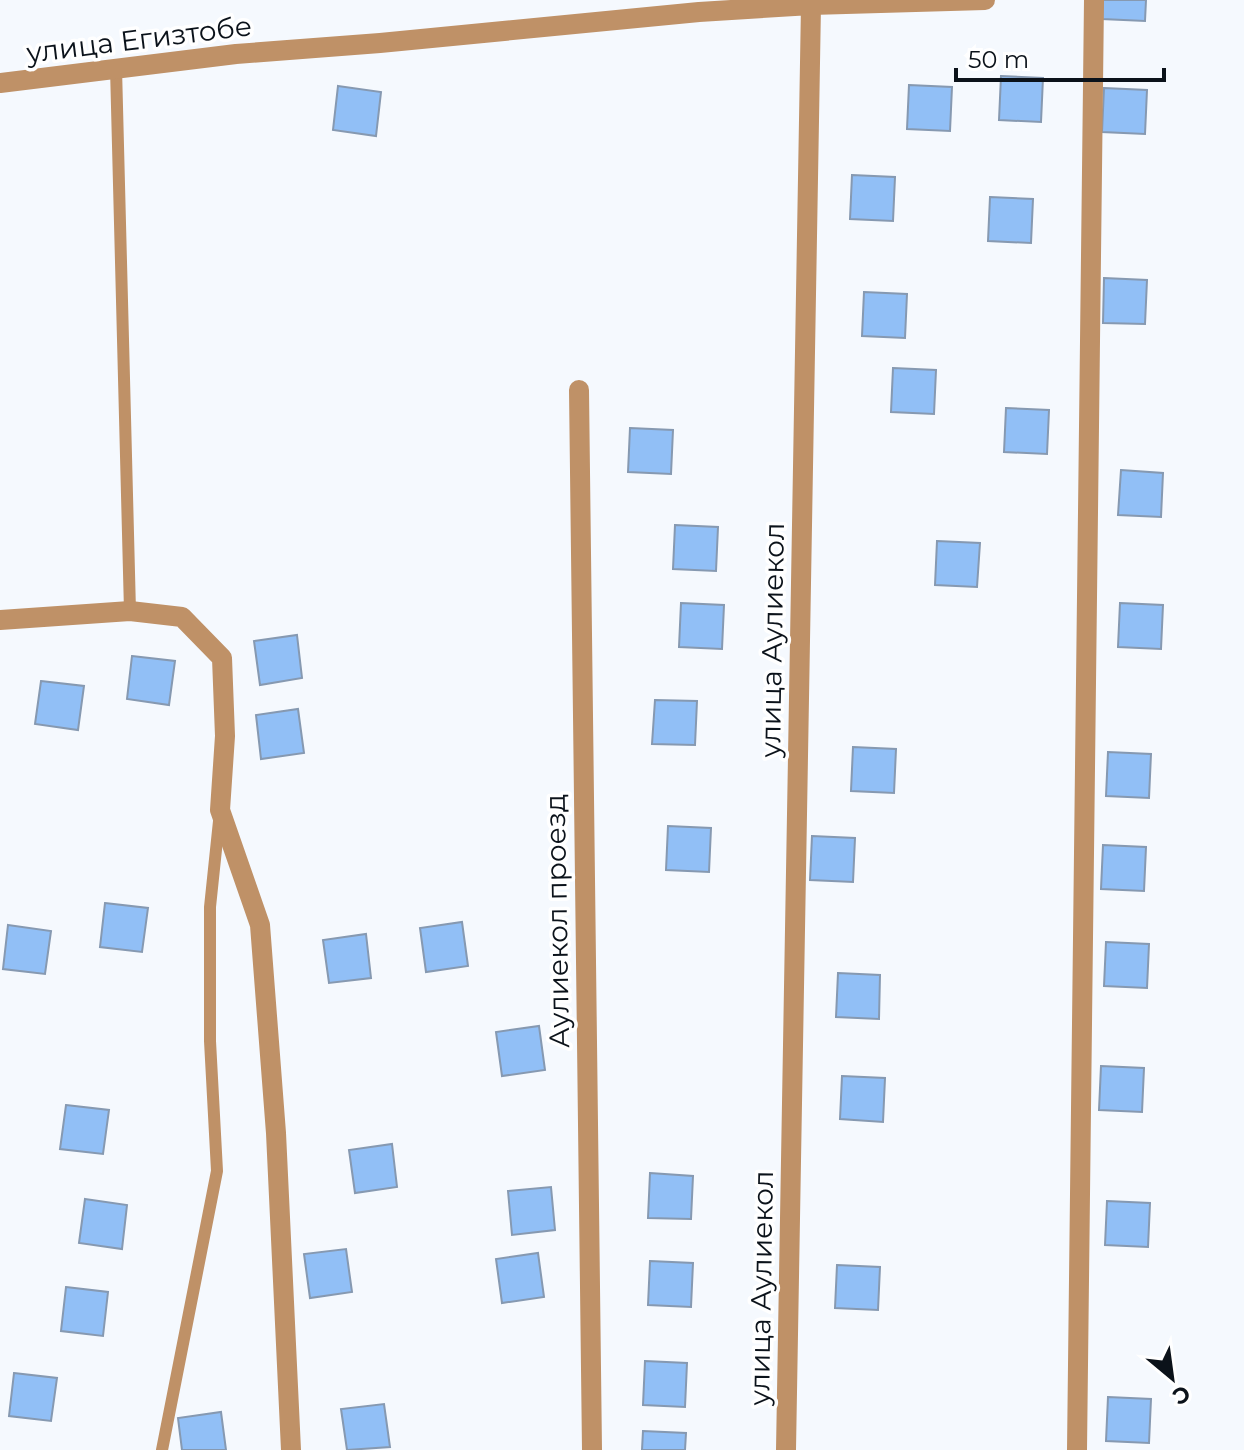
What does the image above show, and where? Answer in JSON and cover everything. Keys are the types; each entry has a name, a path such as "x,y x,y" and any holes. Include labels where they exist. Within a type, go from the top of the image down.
{"street":[{"path":"811,5 985,0"},
{"path":"1077,1450 1094,0"},
{"name":"улица Егизтобе","path":"0,83 116,68 699,12 811,5"},
{"name":"улица Аулиекол","path":"786,1450 811,5"},
{"name":"Аулиекол проезд","path":"579,390 592,1450"},
{"path":"0,620 130,611 182,617 222,658 225,736 220,810 260,925 276,1133 291,1450"}],"lane":[{"path":"116,68 130,611"},
{"path":"162,1450 217,1171 210,1041 210,907 220,810"}],"building":[{"path":"1103,0 1146,0 1145,21 1102,19"},
{"path":"1001,76 1043,78 1041,122 999,120"},
{"path":"909,85 952,87 950,131 907,129"},
{"path":"338,86 381,92 376,136 333,130"},
{"path":"1104,88 1147,90 1145,134 1102,132"},
{"path":"852,175 895,177 893,221 850,219"},
{"path":"990,197 1033,199 1031,243 988,241"},
{"path":"1104,278 1147,280 1145,324 1103,323"},
{"path":"864,292 907,294 905,338 862,336"},
{"path":"893,368 936,370 934,414 891,412"},
{"path":"1006,408 1049,410 1047,454 1004,452"},
{"path":"630,428 673,430 671,474 628,472"},
{"path":"1121,470 1163,473 1161,517 1118,515"},
{"path":"675,525 718,527 716,571 673,569"},
{"path":"937,541 980,543 977,587 935,585"},
{"path":"681,603 724,605 722,649 679,647"},
{"path":"1120,603 1163,605 1161,649 1118,647"},
{"path":"297,635 302,678 260,685 254,641"},
{"path":"132,656 175,661 169,705 127,699"},
{"path":"41,681 84,686 78,730 35,724"},
{"path":"655,700 697,701 695,745 652,744"},
{"path":"298,709 304,753 261,759 256,715"},
{"path":"853,747 896,749 894,793 851,791"},
{"path":"1108,752 1151,754 1149,798 1106,796"},
{"path":"668,826 711,828 709,872 666,870"},
{"path":"812,836 855,838 853,882 810,880"},
{"path":"1103,845 1146,847 1144,891 1101,889"},
{"path":"105,903 148,908 142,952 100,947"},
{"path":"462,922 468,966 426,972 420,928"},
{"path":"8,925 51,931 45,974 3,969"},
{"path":"366,934 371,978 329,983 323,940"},
{"path":"1106,942 1149,944 1147,988 1104,986"},
{"path":"838,973 880,975 879,1019 836,1017"},
{"path":"539,1026 545,1070 502,1076 496,1032"},
{"path":"1101,1066 1144,1068 1142,1112 1099,1110"},
{"path":"842,1076 885,1078 883,1122 840,1119"},
{"path":"66,1105 109,1110 103,1154 60,1149"},
{"path":"392,1144 397,1187 355,1193 349,1150"},
{"path":"650,1173 693,1176 691,1219 648,1218"},
{"path":"551,1187 555,1230 512,1235 508,1191"},
{"path":"85,1199 127,1205 122,1249 79,1243"},
{"path":"1107,1201 1150,1203 1148,1247 1105,1245"},
{"path":"346,1249 352,1292 310,1298 304,1254"},
{"path":"538,1253 544,1297 502,1303 496,1259"},
{"path":"650,1261 693,1263 691,1307 648,1305"},
{"path":"837,1265 880,1267 878,1310 835,1308"},
{"path":"66,1287 108,1292 103,1336 61,1331"},
{"path":"645,1361 687,1363 685,1407 643,1405"},
{"path":"14,1373 57,1378 51,1421 9,1416"},
{"path":"1108,1397 1151,1399 1149,1443 1106,1441"},
{"path":"384,1404 390,1447 347,1450 341,1409"},
{"path":"221,1412 226,1450 182,1450 178,1418"},
{"path":"643,1431 686,1433 685,1450 642,1450"}]}
